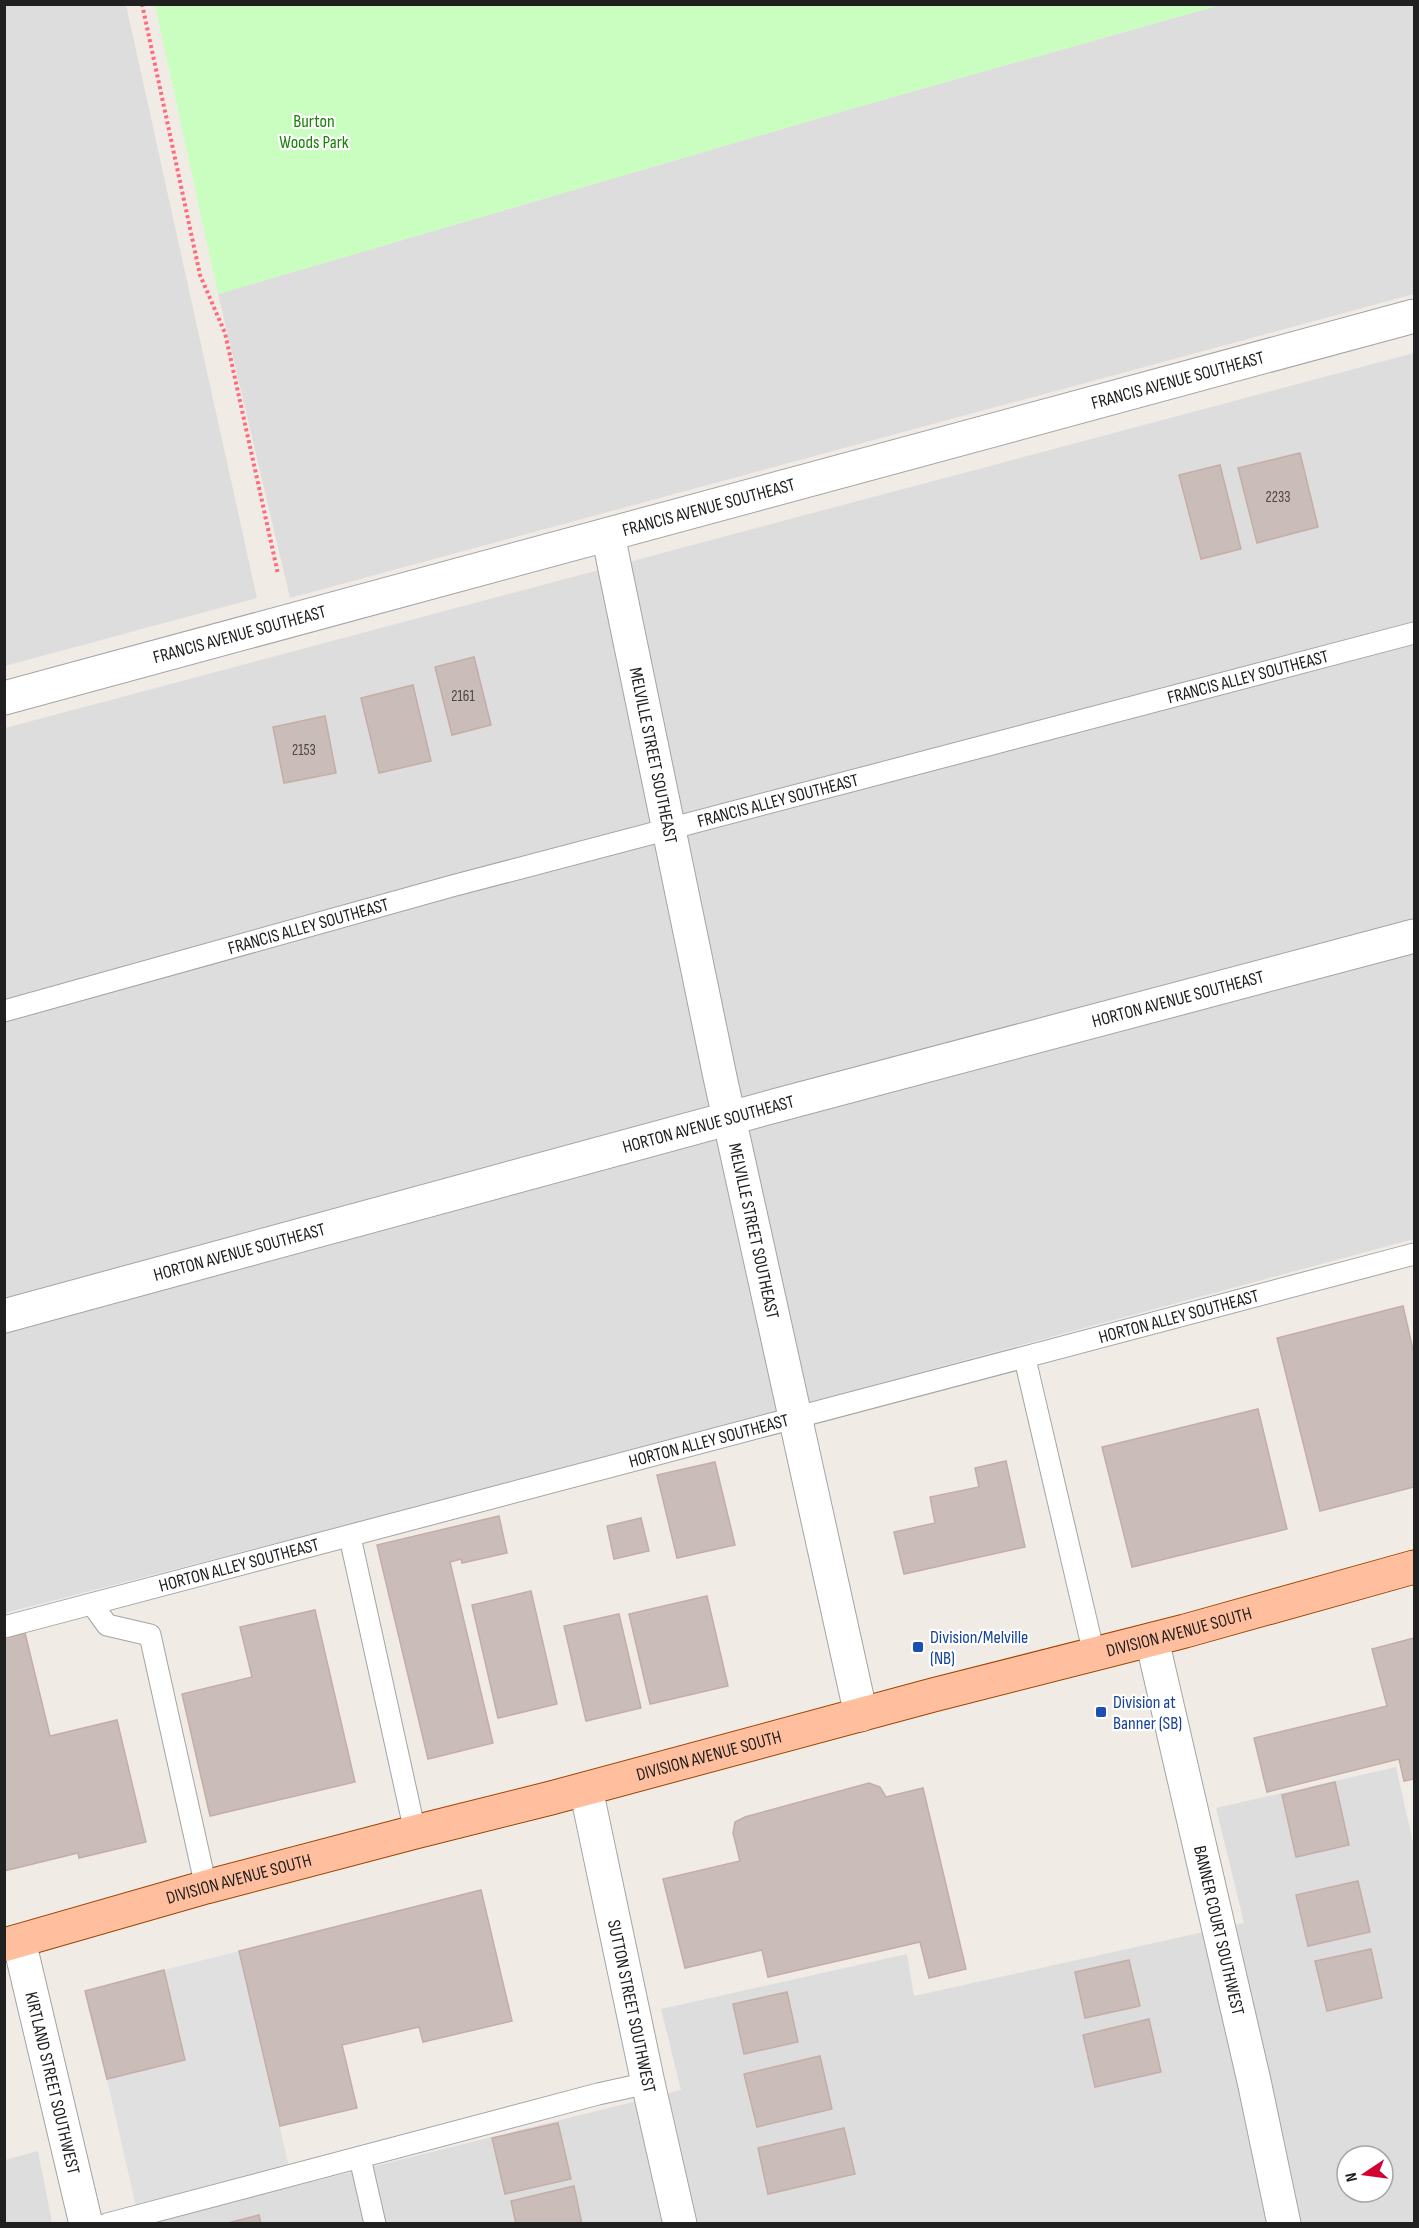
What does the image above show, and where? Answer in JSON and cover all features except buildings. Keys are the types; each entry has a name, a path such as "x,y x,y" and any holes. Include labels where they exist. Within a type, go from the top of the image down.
{"main road":[{"name":"DIVISION AVENUE SOUTH","path":"12,1943 206,1887 1152,1640 1414,1568"}],"street":[{"name":"FRANCIS AVENUE SOUTHEAST","path":"4,698 1414,316"},
{"name":"MELVILLE STREET SOUTHEAST","path":"608,535 729,1118 861,1715"},
{"name":"HORTON AVENUE SOUTHEAST","path":"4,1316 729,1118 1414,936"},
{"name":"BANNER COURT SOUTHWEST","path":"1152,1640 1254,2081 1284,2223"},
{"name":"SUTTON STREET SOUTHWEST","path":"586,1789 680,2223"},
{"name":"KIRTLAND STREET SOUTHWEST","path":"12,1943 86,2223"}],"lane":[{"name":"FRANCIS ALLEY SOUTHEAST","path":"4,1011 452,886 1414,633"},
{"name":"HORTON ALLEY SOUTHEAST","path":"4,1627 1025,1359 1414,1254"},
{"path":"1025,1359 1094,1654"},
{"path":"350,1537 415,1832"},
{"path":"92,1604 107,1625 150,1635 206,1887"},
{"path":"107,2223 598,2094 648,2083"},
{"path":"360,2158 375,2223"}],"path":[{"path":"142,4 200,275 225,333 278,574"}],"shaded area":[{"path":"5,4 126,5 257,598 5,666"},
{"path":"1220,5 1414,5 1414,294 290,598 218,294 854,108"},
{"path":"1414,353 1414,1239 543,1474 5,1613 5,728"},
{"path":"1396,1767 1414,1847 1414,2223 142,2224 681,2090 661,2009 907,1954 914,1996 1244,1923 1216,1808"},
{"path":"239,1951 289,2167 136,2207 107,2079 185,2060 164,1970"},
{"path":"38,2151 52,2223 5,2223 5,2160"}],"green space":[{"name":"Burton Woods Park","path":"155,4 1220,5 854,108 218,294"}],"place":[{"name":"Division/Melville (NB)","path":"918,1647"},
{"name":"Division at Banner (SB)","path":"1101,1712"}]}
